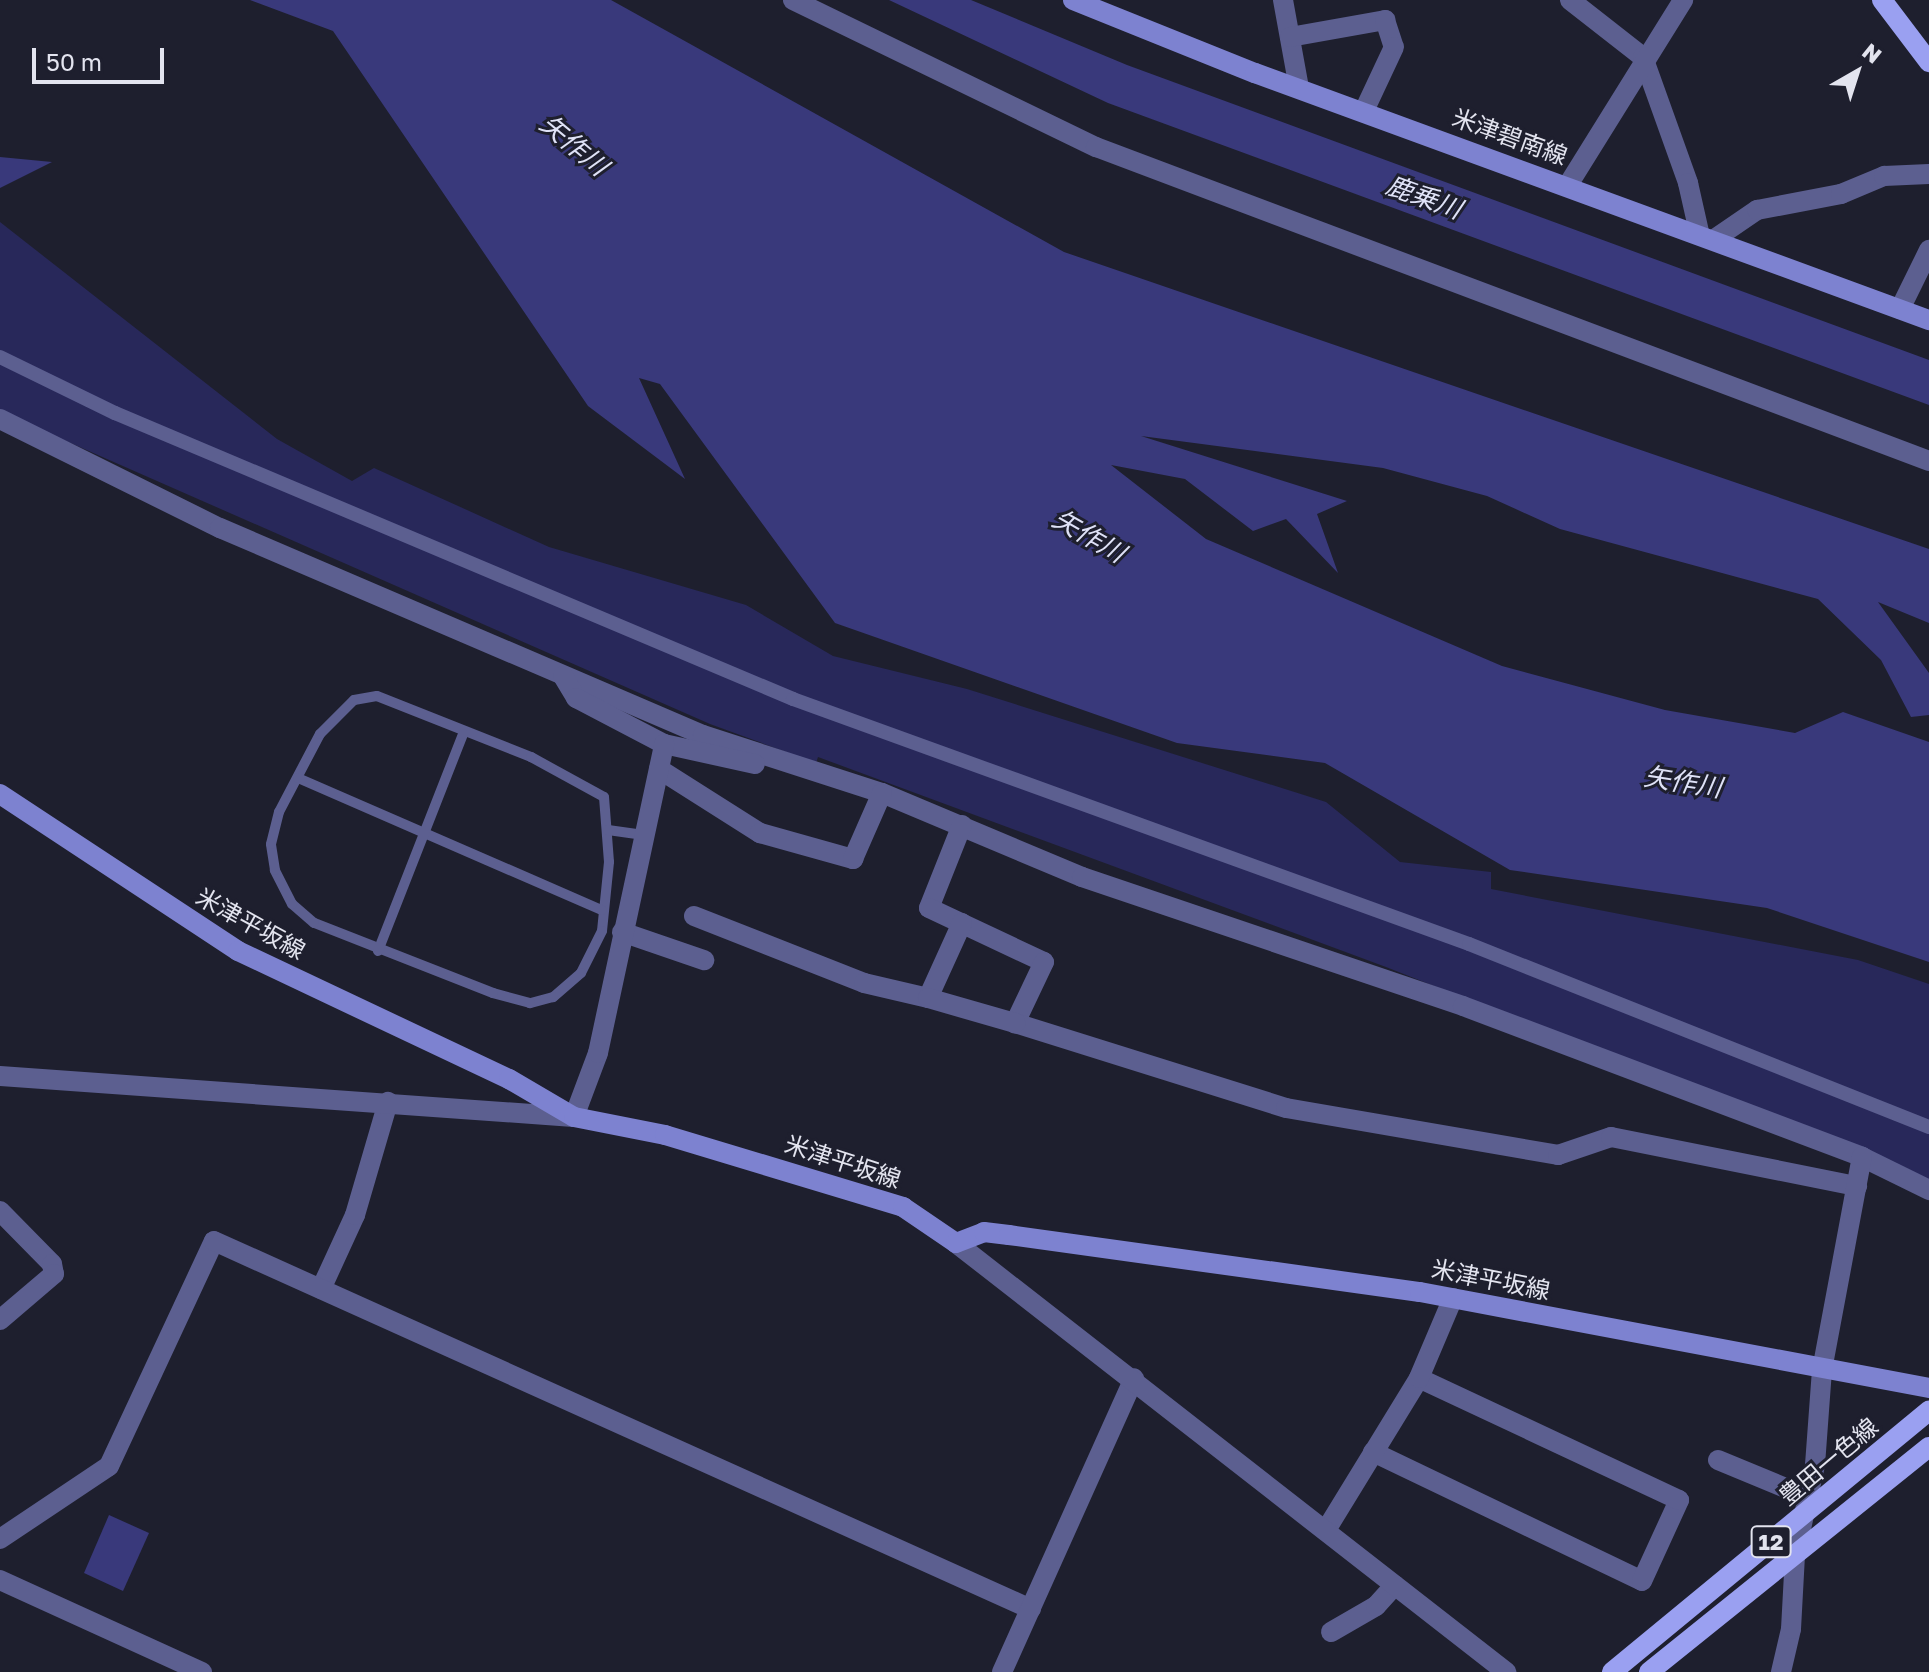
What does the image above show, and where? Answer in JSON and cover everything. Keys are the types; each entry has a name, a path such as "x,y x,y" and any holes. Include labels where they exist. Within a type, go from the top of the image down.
{"main road":[{"name":"米津碧南線","path":"1073,0 1299,88 1707,235 1929,320"},
{"path":"1882,0 1929,62"},
{"name":"米津平坂線","path":"0,794 238,951 509,1079 574,1117 665,1135 903,1207 956,1243 984,1232 1453,1298 1929,1388"},
{"name":"豊田一色線","path":"1612,1672 1929,1411"},
{"name":"12","path":"1649,1672 1929,1447"}],"street":[{"path":"793,0 1096,147 1929,461"},
{"path":"1283,0 1299,88"},
{"path":"1570,0 1643,57 1707,235 1757,210 1841,194 1884,176 1929,174"},
{"path":"1568,185 1643,57 1683,0"},
{"path":"1290,37 1385,20 1394,47 1364,111"},
{"path":"1900,309 1929,250"},
{"path":"0,357 115,413 793,699 1469,944 1929,1127"},
{"path":"0,419 220,528 563,676 787,765 882,793 1082,877 1463,1006 1862,1157 1929,1190"},
{"path":"563,676 576,698 664,744 759,765 787,765"},
{"path":"0,1076 574,1117 598,1053 664,744"},
{"path":"659,769 760,833 853,859 882,793"},
{"path":"962,825 929,908 1044,962 1015,1023"},
{"path":"694,916 864,983 1015,1023 1286,1108 1558,1155 1611,1137 1857,1186"},
{"path":"928,998 962,923"},
{"path":"622,932 704,960"},
{"path":"321,1289 355,1215 388,1102"},
{"path":"1781,1672 1791,1629 1795,1556 1801,1518 1815,1465 1822,1370 1862,1157"},
{"path":"0,1211 52,1264 54,1274 0,1320"},
{"path":"0,1539 109,1466 214,1241 1031,1609"},
{"path":"956,1243 1134,1378 1506,1672"},
{"path":"1326,1530 1419,1378 1453,1298"},
{"path":"1002,1672 1134,1378"},
{"path":"1373,1452 1642,1581 1679,1500 1419,1378"},
{"path":"1718,1460 1805,1496"},
{"path":"0,1580 177,1667 202,1672"},
{"path":"1331,1632 1376,1606 1395,1585"}],"lane":[{"path":"377,696 463,734 574,777 604,797 608,830 602,931 581,973 553,997 530,1003 378,951 314,923 292,904 275,870 271,844 279,812 298,778 320,734 354,700 377,696"},
{"path":"378,951 463,734"},
{"path":"298,778 379,817 424,829 494,866 602,910"},
{"path":"608,830 644,835"}],"shaded area":[{"path":"0,222 277,439 352,481 374,468 549,547 746,605 833,656 967,689 1326,802 1400,862 1491,872 1491,889 1858,960 1929,984 1929,1182 1386,967 818,757 816,763 710,724 0,412"}],"water":[{"name":"矢作川","path":"250,0 611,0 1064,252 1929,549 1929,623 1878,602 1929,673 1929,715 1911,717 1881,660 1818,599 1560,529 1487,496 1383,468 1141,436 1347,501 1317,514 1338,573 1286,519 1253,531 1185,479 1111,465 1206,539 1502,666 1665,710 1795,733 1843,712 1929,742 1929,962 1767,908 1510,870 1325,763 1177,743 835,623 660,384 639,378 685,479 588,406 333,31"},
{"name":"鹿乗川","path":"889,0 971,0 1127,65 1929,360 1929,405 1108,103"},
{"path":"0,157 52,162 0,188"},
{"path":"109,1515 149,1533 123,1591 84,1573"}]}
